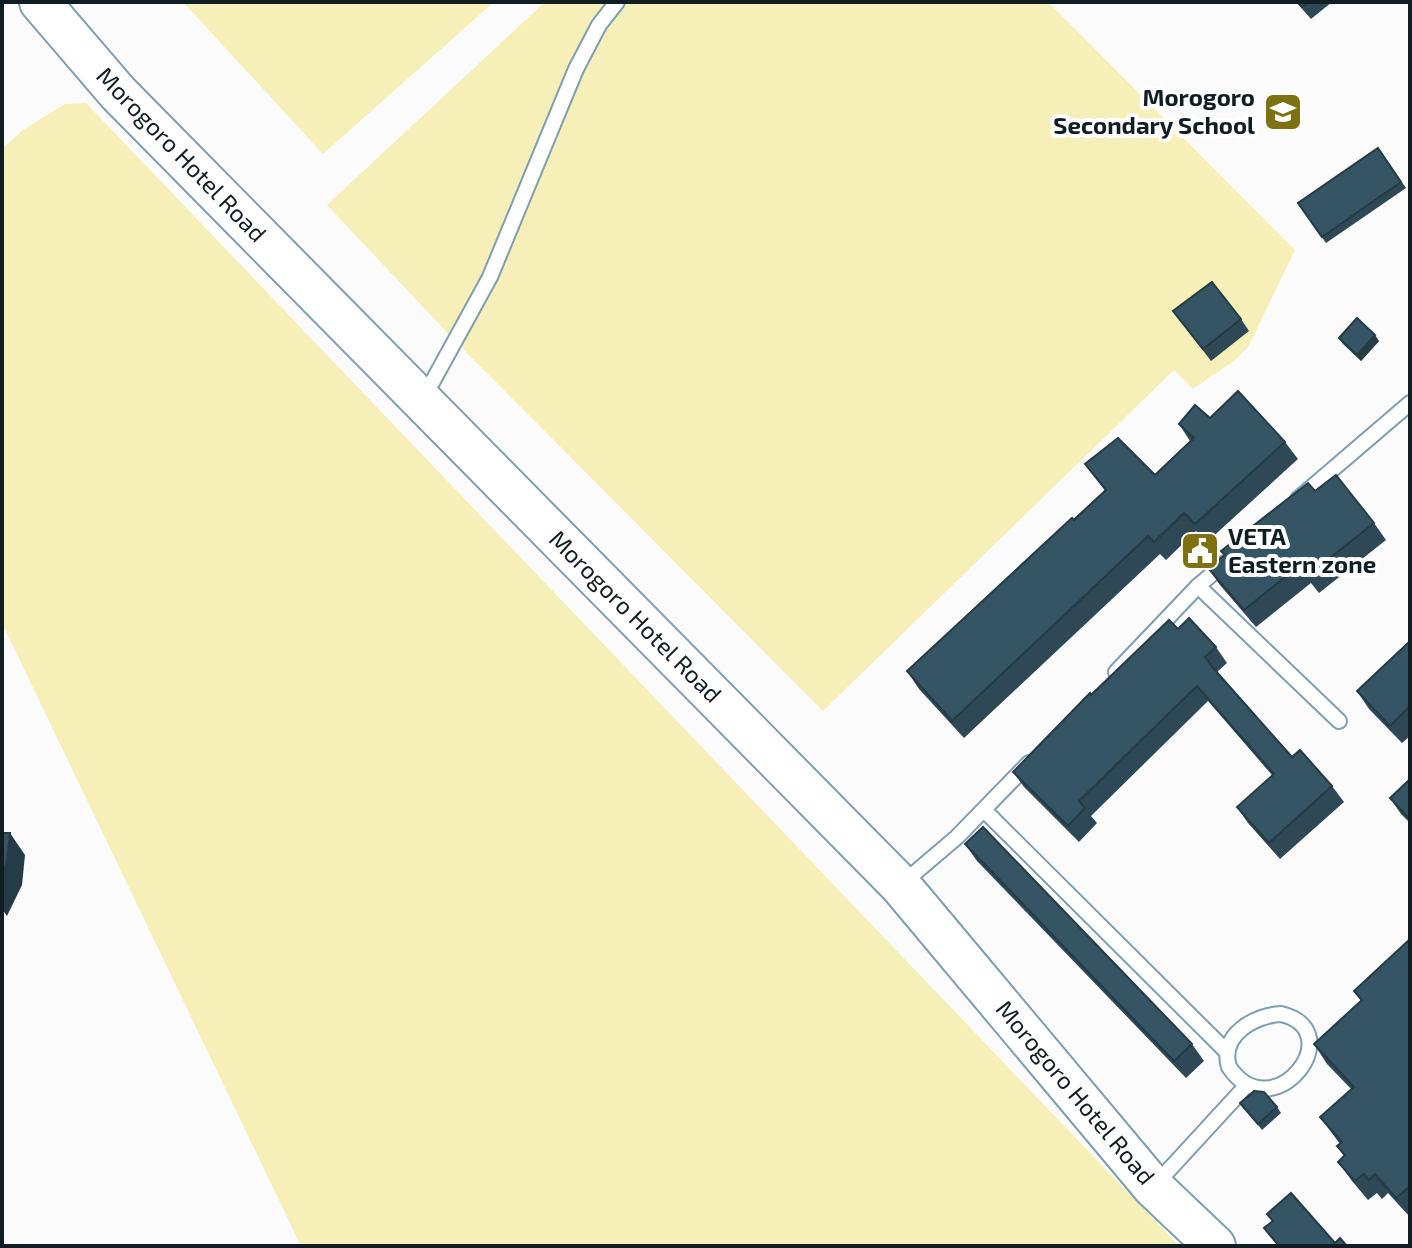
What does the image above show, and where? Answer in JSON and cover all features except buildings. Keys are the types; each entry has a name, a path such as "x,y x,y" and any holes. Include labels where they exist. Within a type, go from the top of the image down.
{"street":[{"name":"Morogoro Hotel Road","path":"40,2 118,93 900,885 1153,1187 1215,1246"}],"lane":[{"path":"421,402 490,277 576,69 599,25 617,2"},
{"path":"1292,505 1410,403"},
{"path":"1102,687 1198,586 1234,556"},
{"path":"1198,586 1339,721"},
{"path":"900,885 957,837 1038,754"},
{"path":"984,810 1227,1052"},
{"path":"1262,1016 1289,1016 1306,1032 1310,1052 1307,1060 1283,1083 1259,1089 1247,1085 1229,1067 1227,1052 1236,1034 1262,1016"},
{"path":"1153,1187 1247,1085"}],"shaded area":[{"path":"183,2 494,2 323,154"},
{"path":"545,2 1048,2 1295,250 1248,347 1235,360 1193,389 1174,370 823,711 456,342 327,205"},
{"path":"86,103 1179,1246 301,1246 2,623 2,149 23,130 65,104"}],"place":[{"name":"Morogoro Secondary School","path":"1283,112"},
{"name":"VETA Eastern zone","path":"1200,551"}]}
